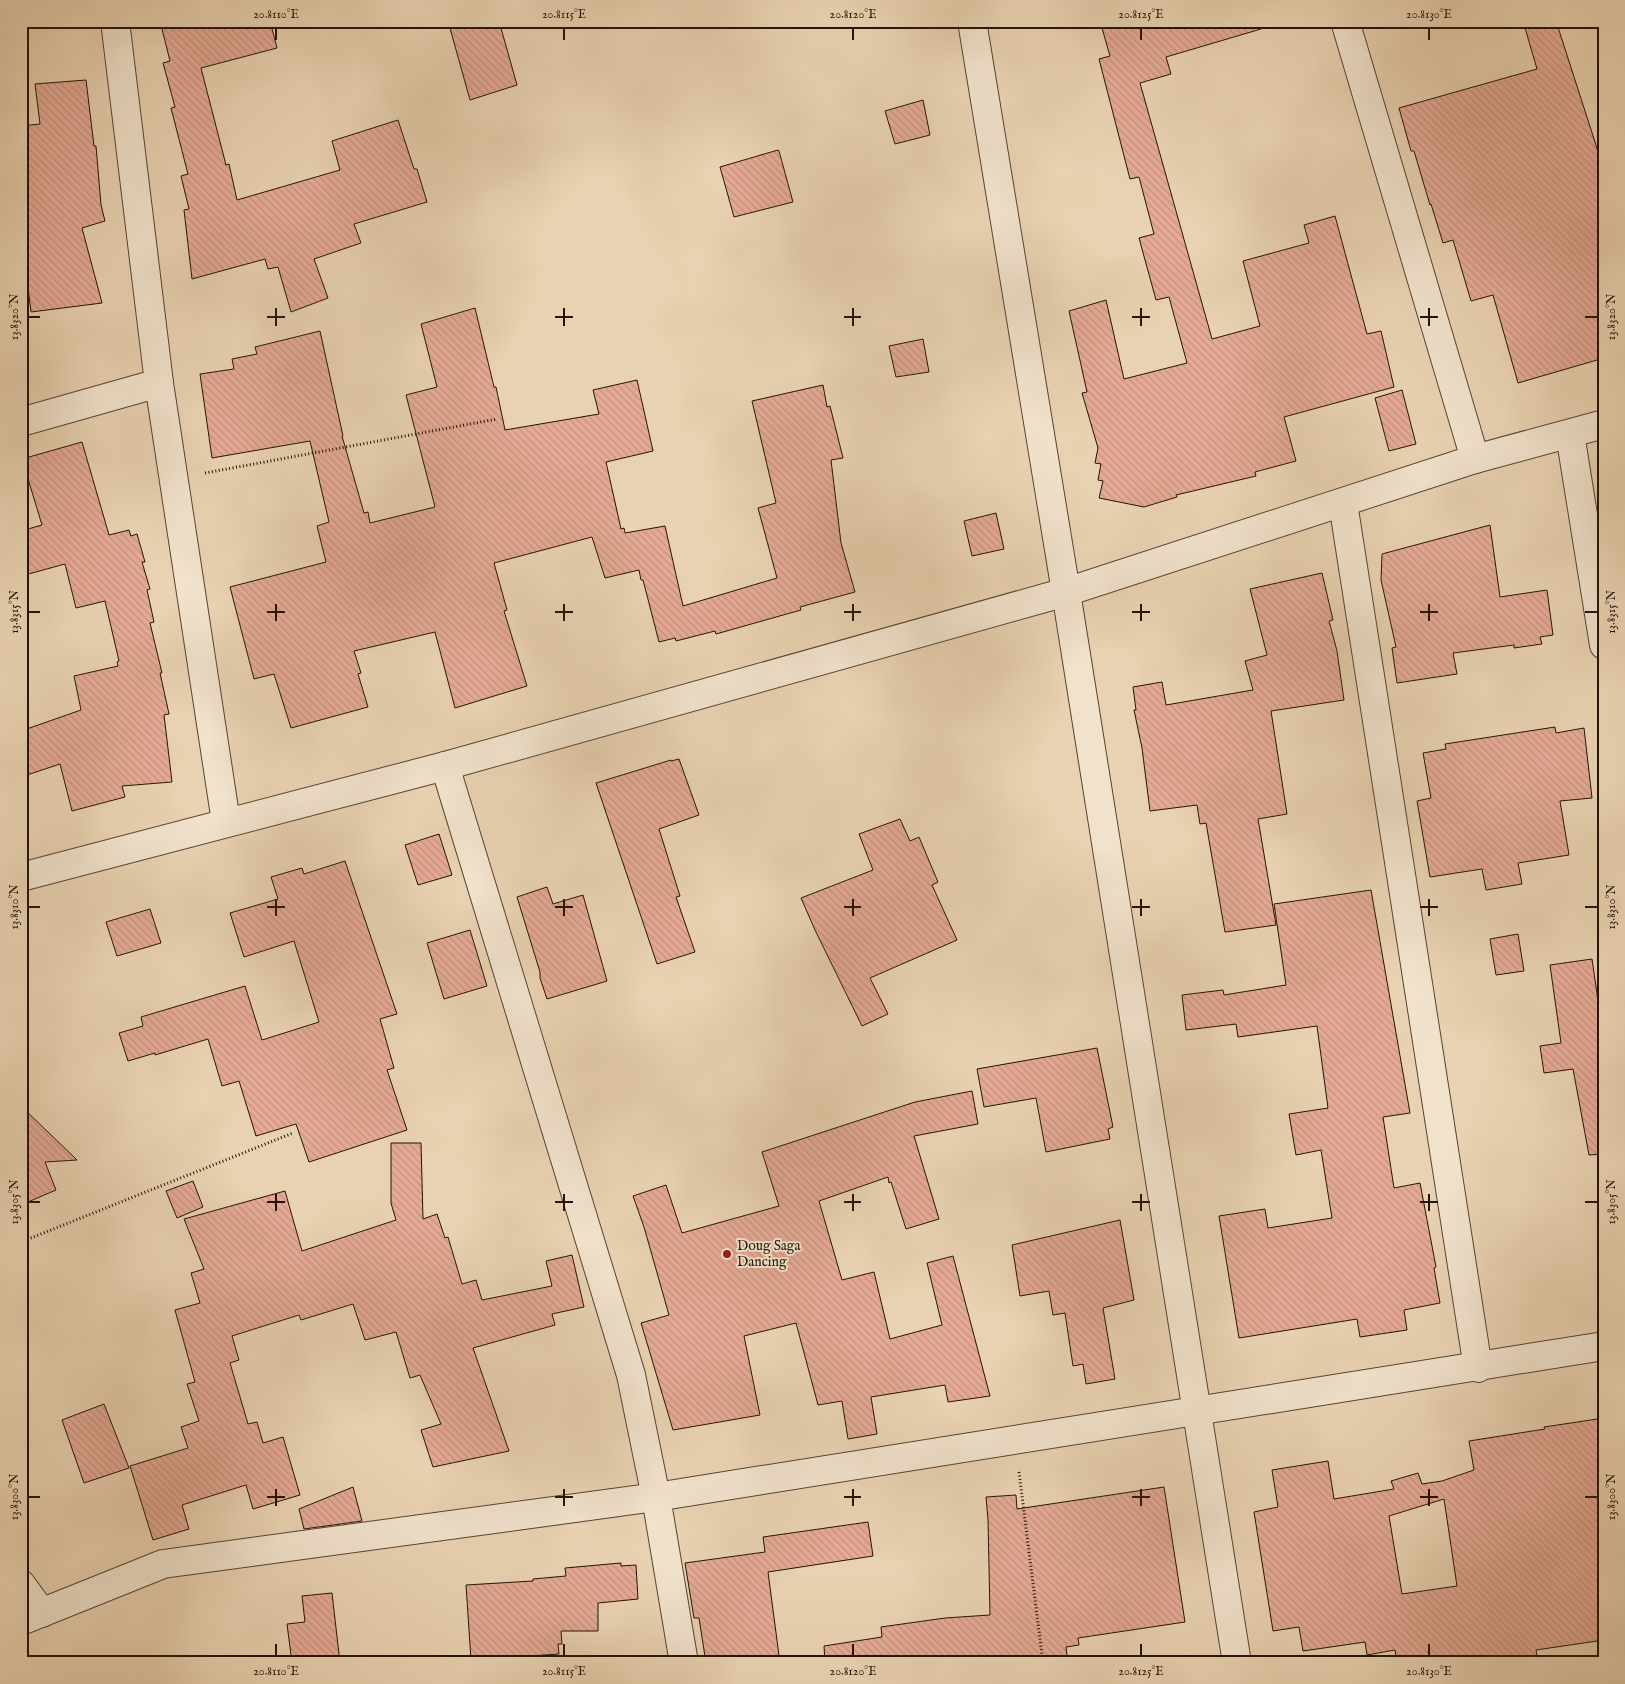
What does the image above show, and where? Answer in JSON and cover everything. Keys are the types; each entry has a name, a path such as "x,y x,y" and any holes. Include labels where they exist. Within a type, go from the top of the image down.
{"street":[{"path":"116,21 159,383 226,822"},
{"path":"972,21 1066,592 1237,1663"},
{"path":"1345,21 1475,459"},
{"path":"21,422 159,383"},
{"path":"21,877 446,766 1066,592 1475,459 1604,424"},
{"path":"1570,434 1604,645"},
{"path":"1343,502 1478,1368"},
{"path":"446,766 631,1375 656,1497 684,1663"},
{"path":"21,1584 32,1617 163,1564 656,1497 1478,1368 1604,1346"}],"path":[{"path":"196,474 497,419"},
{"path":"21,1242 293,1133"},
{"path":"1014,1440 1044,1663"}],"building":[{"path":"160,21 270,21 277,48 201,68 226,165 229,164 237,200 340,170 332,141 398,120 414,169 417,169 427,202 354,224 361,243 314,259 328,298 291,312 278,267 268,269 265,259 192,279 184,210 189,209 181,176 188,174 171,108 175,107 163,63 170,61"},
{"path":"448,21 499,21 517,85 470,100"},
{"path":"1100,21 1259,21 1261,29 1166,57 1171,74 1140,83 1212,339 1260,326 1243,261 1309,243 1304,225 1335,216 1367,334 1381,331 1394,387 1284,417 1296,461 1255,472 1256,476 1176,495 1177,497 1144,507 1099,498 1103,481 1098,480 1101,464 1095,463 1098,448 1082,393 1087,392 1069,311 1106,300 1124,379 1187,363 1169,297 1156,300 1139,238 1154,234 1139,177 1130,179 1099,59 1110,56"},
{"path":"1523,21 1556,21 1604,170 1604,358 1518,383 1493,295 1471,301 1453,240 1443,243 1414,151 1411,151 1399,108 1537,69"},
{"path":"86,80 94,146 96,146 101,205 105,221 82,228 102,303 31,312 21,231 21,126 40,124 35,84"},
{"path":"923,100 930,135 895,144 885,111"},
{"path":"778,150 793,202 734,217 720,167"},
{"path":"475,308 494,387 496,387 505,430 599,414 593,390 637,380 653,451 606,462 621,529 624,528 625,533 665,526 683,606 777,578 758,508 776,503 752,401 823,385 827,407 830,406 843,458 831,460 841,543 855,592 800,607 801,610 716,634 715,631 676,641 675,638 659,642 639,570 605,578 592,537 494,563 507,610 504,611 527,686 455,708 435,632 354,651 361,673 358,674 368,707 291,728 274,674 254,679 230,587 326,562 317,526 329,522 310,441 212,458 200,374 234,369 232,359 257,354 255,347 320,331 342,436 364,513 368,512 370,523 435,507 406,395 437,387 421,324"},
{"path":"923,339 929,372 896,377 889,346"},
{"path":"1402,390 1416,444 1389,451 1375,398"},
{"path":"82,442 109,535 129,530 131,536 137,534 145,562 142,562 150,589 147,590 154,622 150,623 162,673 160,673 169,714 164,715 172,782 122,786 125,797 72,811 60,764 21,777 21,731 81,710 74,676 118,666 117,662 119,661 105,601 76,608 65,564 21,576 21,531 42,525 22,459"},
{"path":"996,513 1004,549 972,556 964,521"},
{"path":"1490,525 1500,597 1547,590 1553,635 1540,637 1542,644 1514,648 1514,645 1453,653 1457,674 1397,683 1392,648 1396,647 1381,580 1382,554"},
{"path":"1322,573 1333,620 1329,621 1337,651 1344,700 1271,711 1287,814 1258,819 1276,925 1225,932 1206,823 1200,824 1197,805 1150,811 1142,748 1134,710 1136,710 1133,687 1162,682 1166,705 1253,690 1245,661 1267,655 1250,589"},
{"path":"1555,727 1556,733 1584,728 1592,798 1560,801 1569,855 1518,863 1522,884 1486,890 1482,869 1430,877 1417,801 1431,798 1423,753 1446,749 1445,744"},
{"path":"679,759 699,815 659,829 680,896 676,897 695,952 657,964 596,783"},
{"path":"900,819 910,841 919,837 938,882 932,885 957,940 870,978 888,1014 862,1026 801,898 873,870 859,834"},
{"path":"439,834 452,875 418,885 405,845"},
{"path":"345,861 397,1014 380,1019 394,1068 387,1070 407,1130 309,1162 296,1124 256,1136 239,1081 222,1086 208,1039 128,1061 119,1033 143,1026 141,1017 245,986 262,1040 319,1022 294,941 244,957 230,913 278,899 271,877 302,868 304,874"},
{"path":"547,887 553,904 583,895 607,981 547,999 517,897"},
{"path":"1371,890 1410,1113 1383,1117 1394,1188 1420,1183 1436,1267 1434,1268 1440,1303 1404,1310 1407,1330 1360,1337 1357,1319 1239,1338 1219,1216 1265,1209 1268,1228 1332,1218 1321,1150 1296,1155 1289,1114 1328,1108 1317,1026 1238,1037 1236,1024 1186,1030 1182,995 1223,990 1224,995 1286,985 1274,904"},
{"path":"150,909 161,943 117,956 106,922"},
{"path":"470,930 487,986 444,999 427,943"},
{"path":"1518,934 1524,971 1496,975 1490,939"},
{"path":"1592,959 1601,1021 1604,1020 1604,1154 1589,1155 1573,1069 1544,1073 1540,1046 1561,1043 1550,965"},
{"path":"1097,1048 1113,1127 1108,1129 1110,1139 1046,1152 1036,1098 984,1107 977,1069"},
{"path":"972,1091 978,1124 914,1136 939,1219 906,1229 888,1177 819,1201 842,1280 874,1272 890,1339 942,1325 927,1263 953,1256 990,1396 948,1402 945,1385 871,1397 877,1434 848,1439 842,1401 818,1405 796,1323 744,1336 760,1415 673,1430 641,1323 669,1315 644,1227 633,1196 666,1185 682,1233 779,1206 762,1152 915,1102"},
{"path":"21,1106 77,1160 45,1162 56,1190 21,1205"},
{"path":"391,1143 421,1143 423,1219 437,1214 445,1238 448,1237 462,1284 476,1280 482,1300 552,1286 546,1261 572,1255 584,1307 552,1314 555,1325 473,1348 509,1451 433,1467 421,1430 441,1424 420,1375 410,1378 396,1332 365,1340 353,1304 301,1320 299,1315 232,1336 239,1360 230,1363 248,1424 257,1422 263,1443 283,1437 300,1495 253,1509 246,1485 182,1505 189,1529 153,1540 130,1466 188,1448 181,1427 199,1421 187,1384 195,1382 175,1310 200,1303 191,1273 204,1269 184,1219 285,1191 302,1251 396,1220 391,1203"},
{"path":"193,1181 203,1207 177,1218 166,1191"},
{"path":"1120,1220 1134,1300 1103,1308 1115,1379 1086,1384 1083,1364 1073,1366 1065,1313 1053,1315 1049,1291 1020,1296 1012,1245"},
{"path":"104,1404 129,1468 84,1483 62,1420"},
{"path":"1604,1418 1604,1640 1536,1650 1538,1663 1397,1663 1395,1650 1367,1655 1365,1642 1303,1651 1299,1627 1273,1631 1254,1512 1278,1507 1272,1470 1328,1461 1334,1499 1394,1489 1391,1481 1418,1473 1422,1484 1442,1481 1474,1470 1469,1441 1545,1429 1544,1427","holes":["1444,1499 1457,1586 1402,1594 1389,1516"]},
{"path":"353,1487 362,1521 304,1529 299,1509"},
{"path":"1164,1487 1185,1622 1078,1638 1079,1645 1066,1647 1068,1663 825,1663 824,1646 882,1637 881,1627 945,1618 990,1615 986,1497 1016,1495 1017,1509"},
{"path":"868,1522 873,1556 768,1572 780,1663 706,1663 699,1618 694,1618 685,1563 765,1552 763,1537"},
{"path":"621,1563 621,1566 636,1565 638,1599 598,1603 598,1631 561,1631 562,1644 558,1644 559,1654 471,1660 466,1585 533,1581 533,1579 566,1576 565,1568"},
{"path":"332,1593 340,1663 292,1663 287,1624 305,1622 302,1596"}],"place":[{"name":"Doug Saga Dancing","path":"727,1254"}]}
